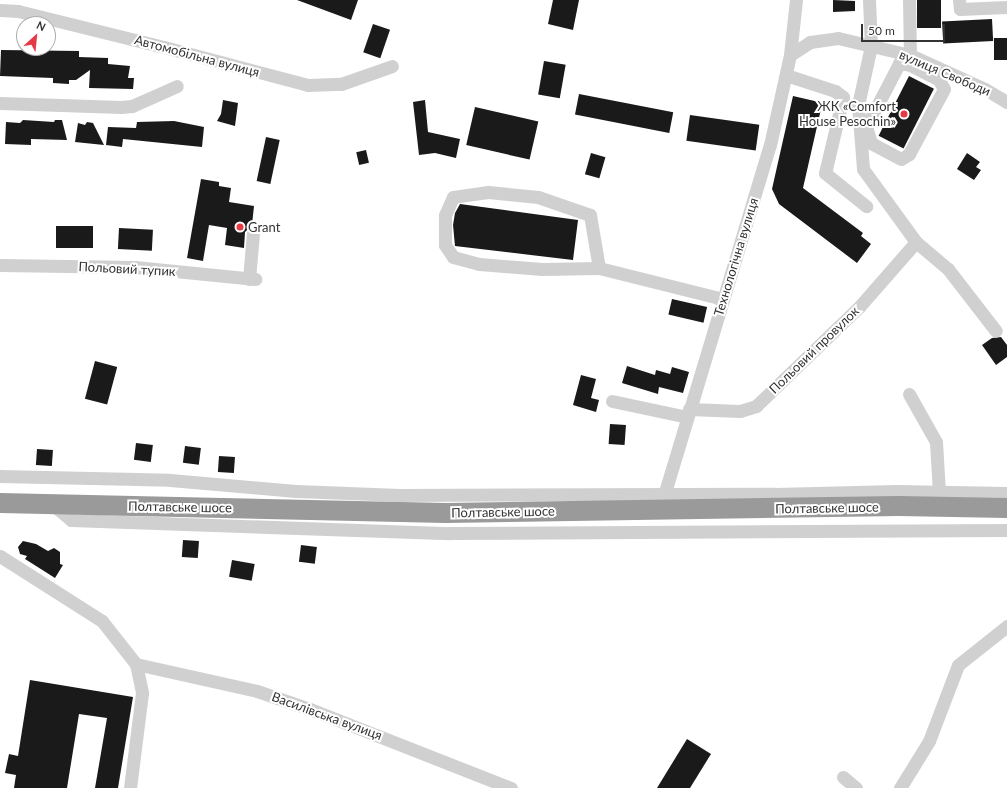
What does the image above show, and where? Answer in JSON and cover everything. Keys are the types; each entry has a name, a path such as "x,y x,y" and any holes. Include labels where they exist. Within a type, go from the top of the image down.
{"highway":[{"name":"Полтавське шосе","path":"0,503 446,513 661,502 1007,508"}],"street":[{"name":"Технологічна вулиця","path":"661,502 770,145 790,55 796,0"},
{"path":"869,0 871,46 858,105 863,169 916,242 948,269 996,331"},
{"path":"904,57 910,65 939,80 944,89 909,154 901,158 871,142 866,130 867,122 904,57 909,0"},
{"path":"960,0 960,9 1007,7"},
{"name":"Автомобільна вулиця","path":"0,10 18,11 164,46 308,85 341,84 392,66"},
{"name":"вулиця Свободи","path":"790,55 810,42 838,38 871,46 904,57 985,88 1007,102"},
{"path":"786,75 835,90 843,97 825,173 866,206"},
{"path":"0,103 126,107 177,86"},
{"path":"599,268 590,215 538,197 488,192 453,197 445,216 445,245 454,257 479,264 542,269 599,268 722,299"},
{"name":"Польовий тупик","path":"0,265 135,267 252,279 253,233"},
{"name":"Польовий провулок","path":"612,401 688,413 740,411 756,406 859,307 916,242"},
{"path":"909,394 936,442 939,492"},
{"path":"0,476 170,480 296,491 661,502 939,492 1007,493"},
{"path":"52,504 71,520 450,533 1007,530"},
{"path":"0,556 102,621 136,664 142,693 130,788"},
{"path":"900,788 929,741 958,665 1007,626"},
{"name":"Василівська вулиця","path":"136,664 257,691 310,709 511,788"},
{"path":"843,777 856,788"}],"building":[{"path":"297,0 358,0 351,20"},
{"path":"553,0 579,0 573,30 548,24"},
{"path":"833,0 855,1 855,11 833,12"},
{"path":"917,0 941,0 941,28 917,28"},
{"path":"992,19 993,41 943,44 942,22"},
{"path":"373,24 390,30 380,58 363,52"},
{"path":"994,38 1007,38 1007,60 994,60"},
{"path":"1,50 16,50 16,56 56,56 56,51 79,51 79,57 108,58 108,64 130,66 128,78 134,78 133,89 89,88 90,70 76,80 69,80 69,84 53,83 53,78 0,76"},
{"path":"544,61 566,65 560,98 538,94"},
{"name":"ЖК «Comfort House Pesochin»","path":"909,76 934,89 904,148 879,136"},
{"path":"579,94 673,112 669,133 575,115"},
{"path":"793,96 819,102 818,108 821,109 803,188 863,233 861,236 871,244 857,263 779,204 772,189"},
{"path":"223,100 238,103 235,126 217,121 221,114"},
{"path":"425,100 428,132 460,139 456,158 435,153 419,155 413,102"},
{"path":"475,107 538,122 530,160 466,145"},
{"path":"690,115 759,125 756,150 686,141"},
{"path":"23,120 54,122 55,120 62,120 67,140 31,139 31,145 5,144 6,122 20,123"},
{"path":"174,121 204,127 202,147 123,139 122,147 106,145 108,127 136,128 137,122"},
{"path":"87,122 93,123 104,145 75,142 78,123 85,125"},
{"path":"266,137 280,140 270,184 257,181"},
{"path":"366,150 369,163 359,165 356,152"},
{"path":"591,153 605,157 599,178 585,174"},
{"path":"967,153 980,162 976,167 981,170 974,180 957,169"},
{"path":"201,179 219,182 219,186 231,188 229,202 254,206 252,225 245,232 244,248 225,245 227,228 209,225 203,261 187,258"},
{"path":"460,204 578,220 573,260 455,246 453,225 455,213"},
{"path":"56,226 93,226 93,248 56,248"},
{"path":"119,228 153,230 152,251 118,249"},
{"path":"672,299 707,307 703,323 668,315"},
{"path":"1001,337 1007,345 1007,357 996,365 982,345 992,338"},
{"path":"95,361 117,367 107,405 85,399"},
{"path":"627,366 655,375 656,370 670,374 672,367 689,372 683,393 659,387 658,394 622,383"},
{"path":"581,375 596,379 591,398 599,400 596,412 573,405"},
{"path":"610,424 626,425 625,445 609,444"},
{"path":"136,443 153,445 151,462 134,460"},
{"path":"185,446 201,448 199,465 183,463"},
{"path":"37,449 53,450 52,466 36,465"},
{"path":"219,456 235,457 234,473 218,472"},
{"path":"183,540 199,541 198,558 182,557"},
{"path":"23,541 36,544 48,551 54,548 60,552 60,564 63,565 55,578 25,559 27,556 20,554 18,547"},
{"path":"301,545 317,547 315,564 299,562"},
{"path":"232,560 255,564 252,581 229,577"},
{"path":"30,680 133,697 118,788 95,788 107,718 79,714 67,788 14,788 16,775 5,773 9,754 18,756"},
{"path":"687,739 711,754 690,788 657,788"}],"place":[{"name":"ЖК «Comfort House Pesochin»","path":"904,114"},
{"name":"Grant","path":"240,227"}]}
